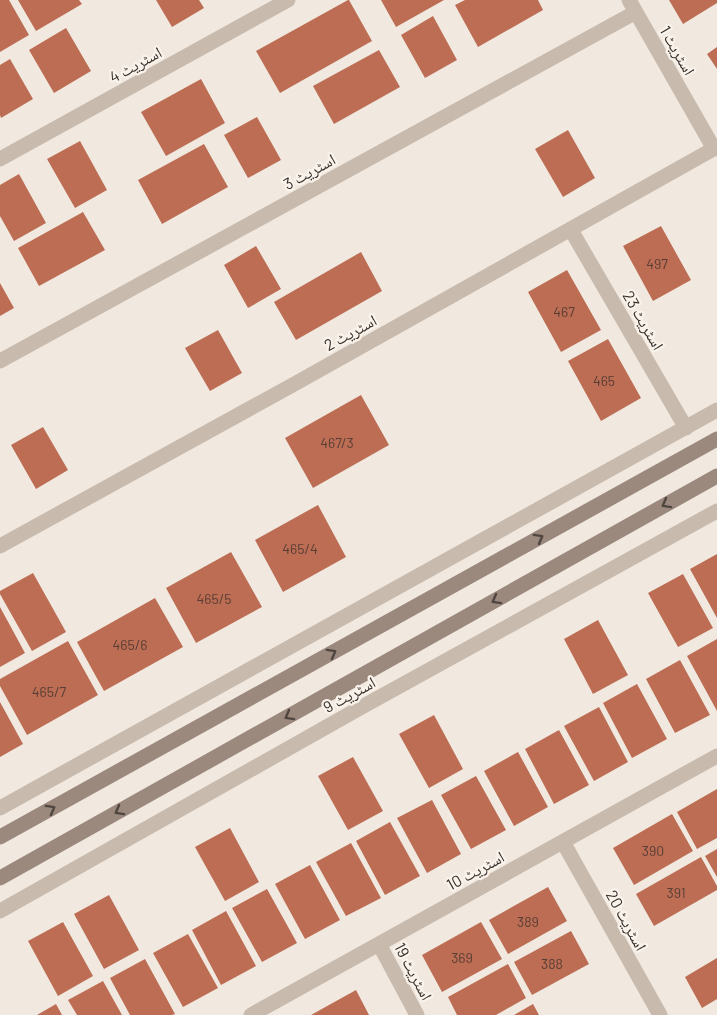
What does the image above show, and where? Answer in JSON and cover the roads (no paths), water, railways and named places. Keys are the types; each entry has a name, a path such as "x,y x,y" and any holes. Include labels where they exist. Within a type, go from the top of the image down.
{"main road":[{"path":"0,837 717,439"},
{"path":"0,878 717,476"}],"street":[{"name":"اسٹریٹ 4","path":"0,159 288,0"},
{"name":"اسٹریٹ 1","path":"632,6 715,148"},
{"name":"اسٹریٹ 3","path":"0,361 632,6"},
{"name":"اسٹریٹ 2","path":"0,546 715,148"},
{"name":"اسٹریٹ 23","path":"571,230 686,428"},
{"path":"0,808 717,411"},
{"name":"اسٹریٹ 9","path":"0,911 381,696 717,511"},
{"name":"اسٹریٹ 10","path":"251,1015 717,756"},
{"name":"اسٹریٹ 20","path":"563,842 660,1015"},
{"name":"اسٹریٹ 19","path":"379,944 417,1015"}]}
